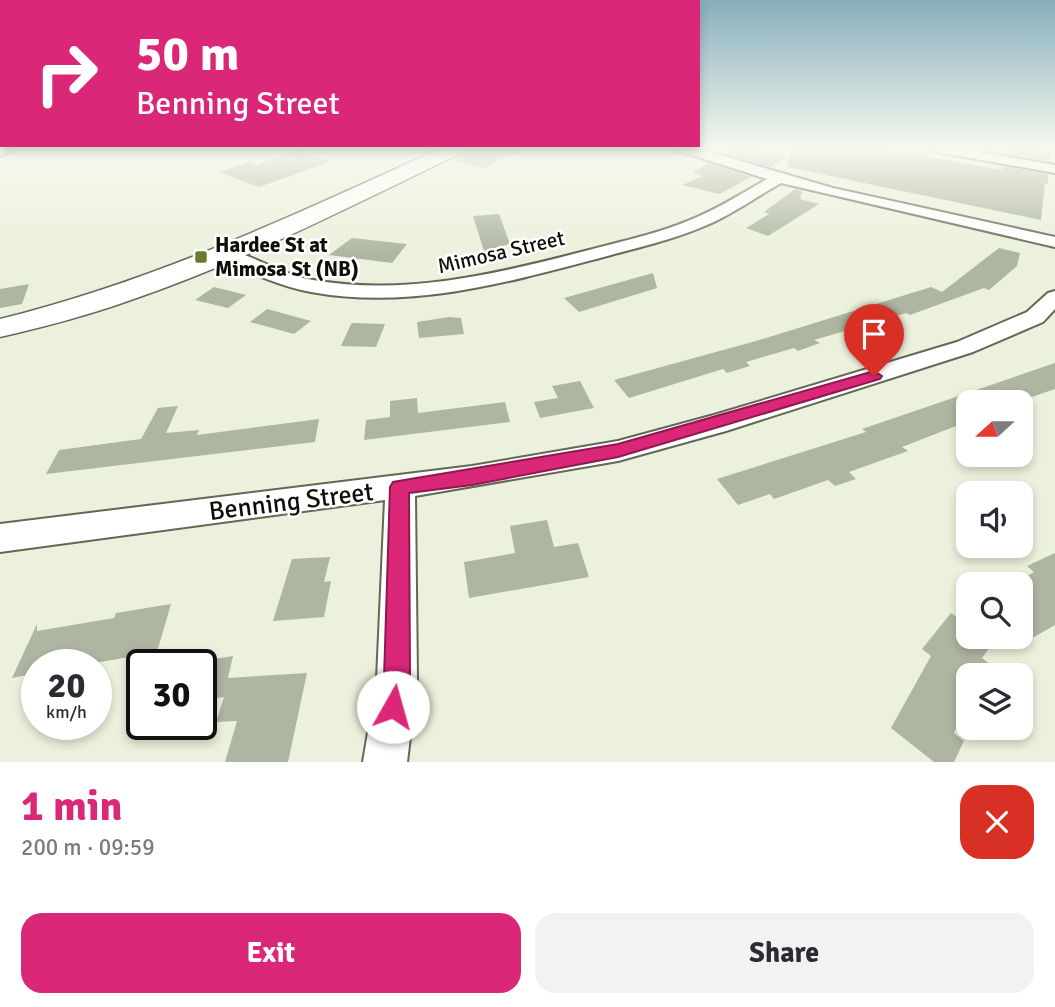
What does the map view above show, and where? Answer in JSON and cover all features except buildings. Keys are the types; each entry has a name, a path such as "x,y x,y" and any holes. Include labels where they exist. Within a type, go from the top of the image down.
{"street":[{"path":"0,328 109,300 377,184"},
{"name":"Mimosa Street","path":"222,253 297,283 313,286 394,293 441,290 513,275 669,233 706,219 768,184"},
{"path":"802,184 1055,242"},
{"name":"Benning Street","path":"0,538 400,487 571,461 717,424 965,347 1035,317 1055,297"},
{"path":"385,762 397,679 400,487"}],"place":[{"name":"Hardee St at Mimosa St (NB)","path":"201,257"}],"route":[{"path":"393,707 397,679 400,487 571,461 618,451 874,376"}]}
